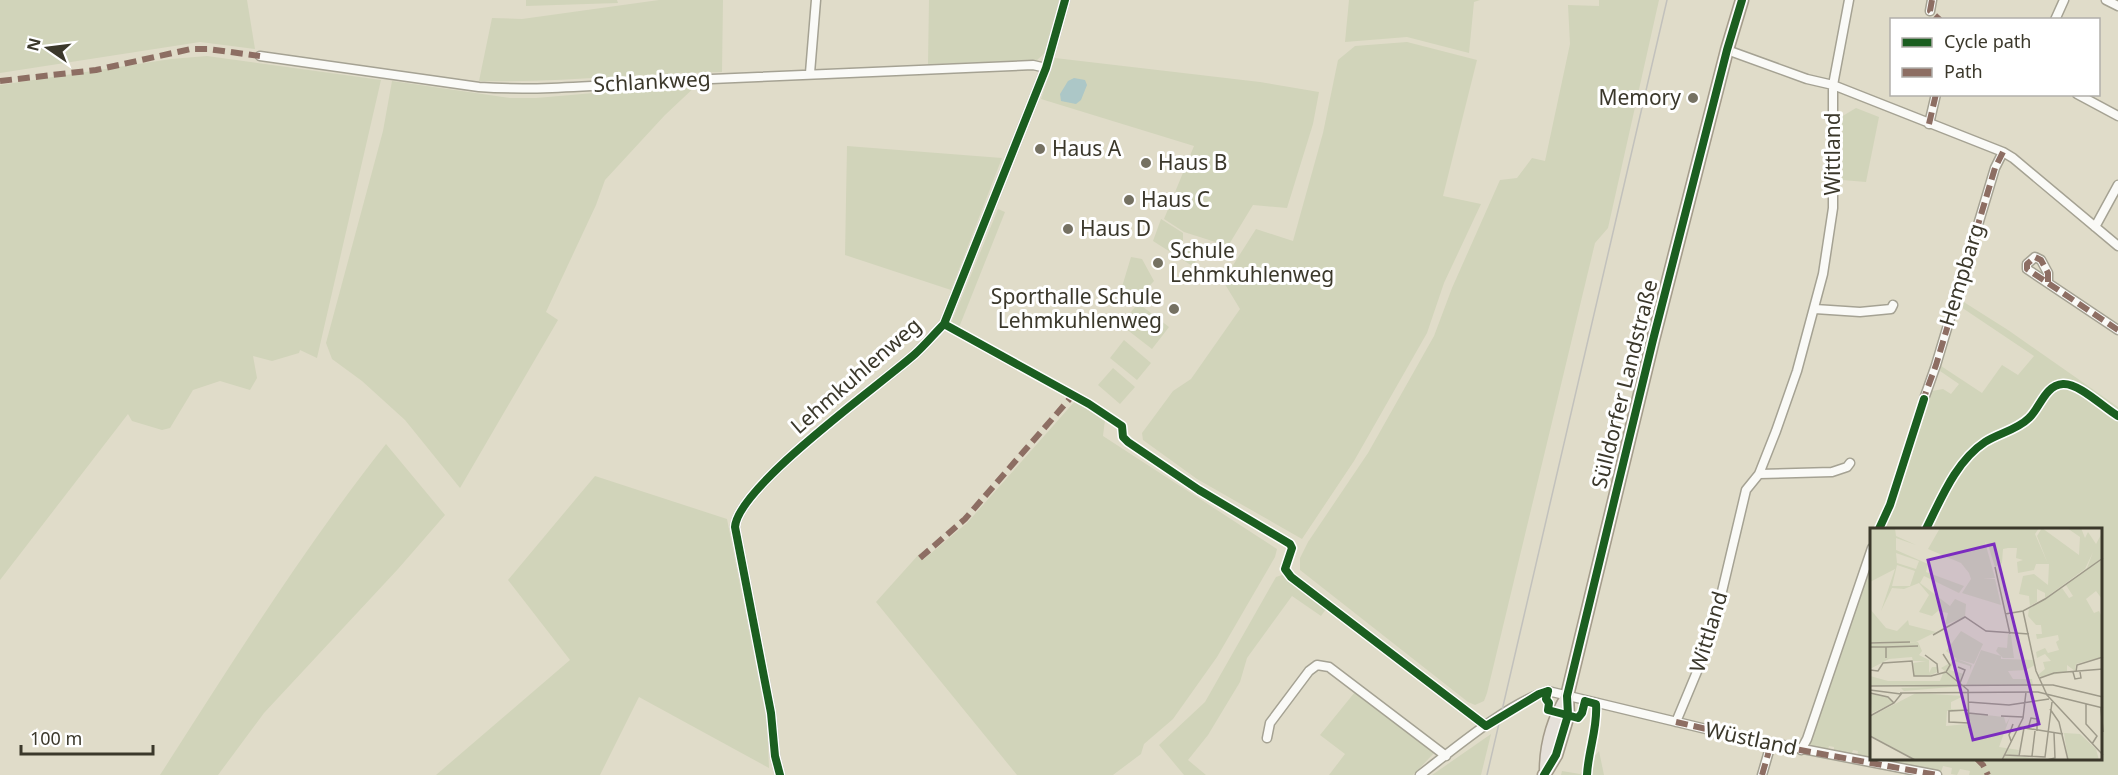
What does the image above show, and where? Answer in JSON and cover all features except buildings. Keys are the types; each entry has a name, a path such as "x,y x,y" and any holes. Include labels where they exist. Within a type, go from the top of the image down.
{"main road":[{"name":"Sülldorfer Landstraße","path":"1545,773 1546,751 1557,712 1567,696 1653,340 1727,50 1742,0"}],"street":[{"path":"810,74 816,0"},
{"name":"Lehmkuhlenweg","path":"780,775 775,756 771,713 735,519 742,508 788,458 916,353 944,324 1046,68 1065,0"},
{"name":"Wittland","path":"1676,722 1711,638 1746,490 1759,474 1797,371 1815,309 1833,208 1833,85 1849,0"},
{"path":"1930,11 1932,0"},
{"path":"2056,18 2064,0"},
{"path":"2106,0 2118,6"},
{"path":"1727,50 1807,79 1833,85 2002,152 2013,158 2118,246"},
{"name":"Schlankweg","path":"260,56 479,87 509,89 1033,65 1046,68"},
{"path":"1929,124 1936,96"},
{"path":"2081,96 2118,116"},
{"name":"Hempbarg","path":"1924,399 1995,168 2002,152"},
{"path":"2095,227 2118,185"},
{"path":"2048,282 2118,330"},
{"path":"1815,309 1860,312 1891,309 1893,305"},
{"path":"1759,474 1832,472 1847,467 1850,463"},
{"path":"1801,750 1807,739 1870,554"},
{"path":"1267,738 1270,723 1309,671 1317,665 1329,667 1446,756"},
{"name":"Wüstland","path":"1420,775 1500,716 1548,691 1771,744 1915,773 1937,775"},
{"path":"1762,775 1771,744"}],"green space":[{"path":"0,0 247,0 255,49 200,42 0,73"},
{"path":"526,0 617,0 618,3 526,6"},
{"path":"659,0 723,0 722,72 540,81 479,81 492,18 522,19"},
{"path":"929,0 1059,0 1046,52 1037,60 928,64"},
{"path":"1349,0 1480,0 1474,2 1469,53 1407,37 1345,42"},
{"path":"1599,0 1659,0 1608,228 1595,243 1487,693 1484,701 1475,705 1468,702 1300,570 1300,558 1308,542 1368,453 1434,336 1452,288 1500,180 1517,178 1532,158 1545,161 1570,44 1568,5 1599,6"},
{"path":"1407,42 1477,60 1443,196 1481,204 1444,283 1427,333 1354,461 1302,539 1197,479 1143,440 1142,433 1173,391 1191,379 1240,309 1223,281 1256,229 1293,241 1323,133 1338,60 1355,46"},
{"path":"207,56 381,80 317,358 300,350 299,353 272,361 253,356 257,378 250,390 220,381 193,390 170,428 162,430 132,421 128,414 0,580 0,85 171,59"},
{"path":"1055,58 1260,82 1319,92 1313,124 1287,208 1253,205 1228,246 1184,232 1164,219 1194,146 1041,99"},
{"path":"392,81 510,98 536,98 698,84 665,115 605,180 596,205 546,312 558,320 460,488 405,420 362,381 332,359 326,343 383,131"},
{"path":"1856,108 1879,117 1866,182 1842,180 1841,117"},
{"path":"847,146 1002,158 951,290 845,255"},
{"path":"998,209 1005,212 958,330 950,326"},
{"path":"1161,219 1183,233 1183,246 1198,252 1194,267 1153,241"},
{"path":"1131,257 1142,259 1154,281 1130,307 1118,300"},
{"path":"1959,299 2008,330 2118,407 2118,775 1969,775 1970,771 1960,769 1957,775 1951,774 1952,768 1943,766 1941,772 1882,762 1882,760 2103,760 2103,528 1885,528 1927,399 1930,399 1932,391 1943,389 1951,394 1959,384 1940,371 1941,366 1982,393 2002,365 2018,375 2034,356 1958,305"},
{"path":"1138,303 1169,327 1152,349 1121,325"},
{"path":"1124,340 1151,363 1137,380 1110,358"},
{"path":"1113,368 1135,387 1120,404 1098,385"},
{"path":"1075,401 1105,420 1103,436 1277,549 1275,557 1217,657 1173,719 1144,744 1141,754 1113,775 1017,775 876,602 920,553 924,559 967,523"},
{"path":"386,444 445,515 264,713 218,775 160,775 297,565"},
{"path":"595,476 727,519 767,722 769,768 639,697 600,775 436,775 570,660 508,580"},
{"path":"1870,570 1870,760 1857,757 1858,751 1853,750 1851,756 1834,753 1834,747 1829,746 1827,752 1806,748"},
{"path":"1282,575 1326,609 1321,616 1292,596 1247,658 1240,682 1208,735 1188,760 1206,775 1184,775 1159,745 1205,702 1276,577"},
{"path":"1355,692 1435,752 1413,775 1329,775 1345,754 1320,735"},
{"path":"1491,734 1481,775 1432,775"},
{"path":"1599,751 1604,775 1561,775 1562,771 1580,774"}],"water":[{"path":"1074,78 1085,80 1087,85 1081,100 1076,104 1061,101 1060,94 1068,81"}],"tram line":[{"path":"1487,775 1667,0"}],"marked path":[{"path":"1932,0 1930,11 1938,18"},
{"path":"0,81 96,70 191,49 260,56"},
{"path":"1929,124 1936,96"},
{"path":"1922,403 1936,365 1995,168 2003,152"},
{"path":"2048,282 2048,273 2041,260 2035,257 2027,264 2027,269 2118,330"},
{"path":"920,558 965,519 1073,395"},
{"path":"1676,722 1789,748 1937,775"},
{"path":"1762,775 1771,744"},
{"path":"1978,760 1988,775"}],"cycle path":[{"path":"780,775 775,756 771,713 735,527 742,509 759,487 784,462 915,354 944,324 1046,68 1065,0"},
{"path":"1544,775 1556,755 1568,715 1567,696 1653,340 1727,50 1742,0"},
{"path":"944,324 1089,404 1122,426 1123,437 1128,442 1199,490 1290,544 1292,548 1285,569 1291,577 1486,726 1539,694 1548,691"},
{"path":"1926,528 1950,481 1966,459 1985,442 2024,422 2033,414 2047,393 2057,385 2076,387 2118,416"},
{"path":"1879,528 1890,505 1924,399"},
{"path":"1548,691 1546,699 1549,703 1548,710 1578,718 1585,701 1596,704 1596,722 1587,775"}],"place":[{"name":"Memory","path":"1693,98"},
{"name":"Haus A","path":"1040,149"},
{"name":"Haus B","path":"1146,163"},
{"name":"Haus C","path":"1129,200"},
{"name":"Haus D","path":"1068,229"},
{"name":"Schule Lehmkuhlenweg","path":"1158,263"},
{"name":"Sporthalle Schule Lehmkuhlenweg","path":"1174,309"}]}
